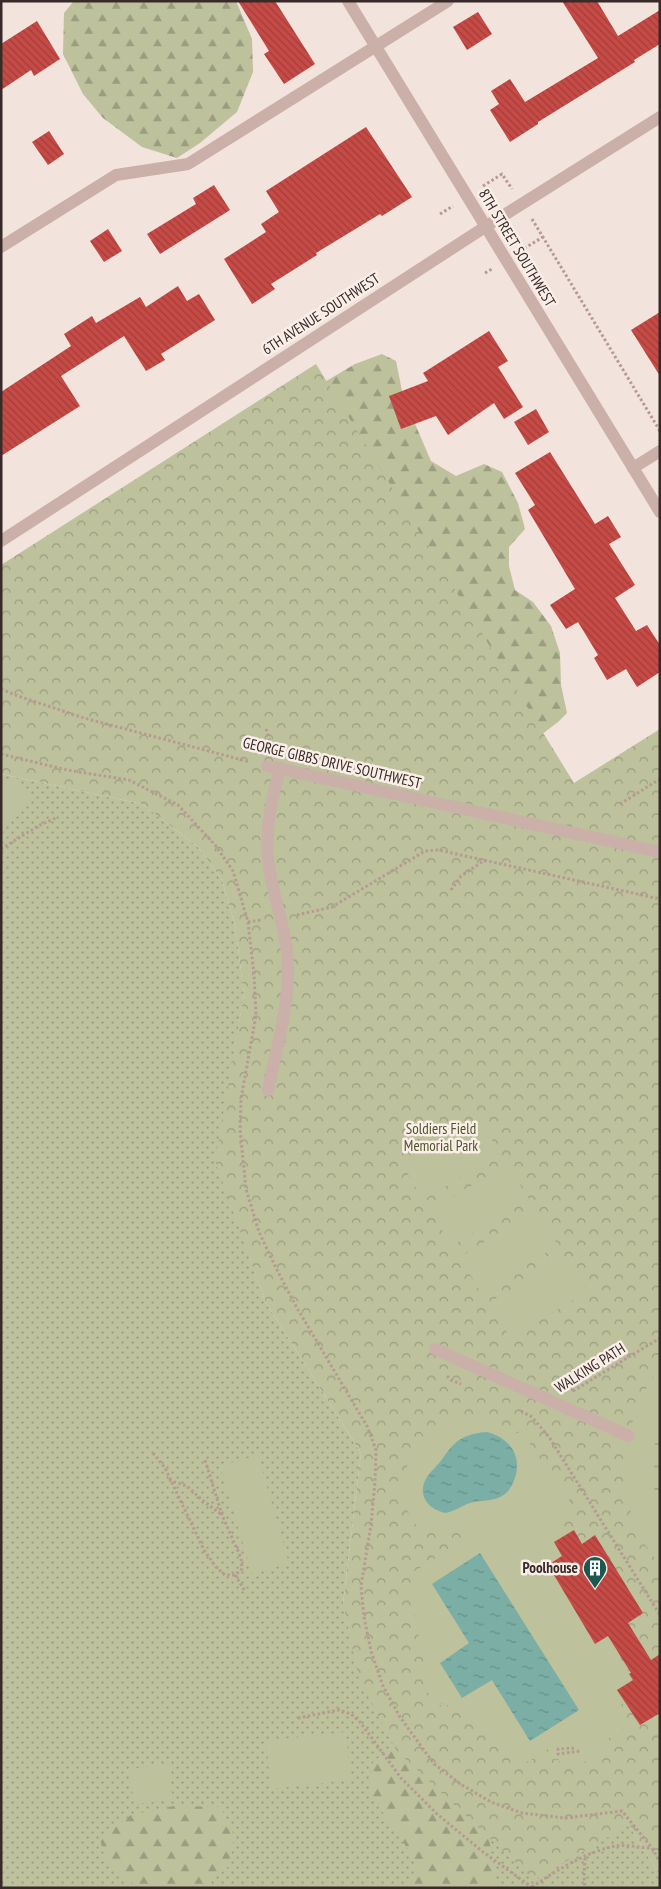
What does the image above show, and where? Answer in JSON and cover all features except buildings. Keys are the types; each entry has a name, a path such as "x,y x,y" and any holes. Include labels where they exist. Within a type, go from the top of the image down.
{"street":[{"name":"8TH STREET SOUTHWEST","path":"348,1 660,512"},
{"path":"1,247 116,175 188,164 448,1"},
{"name":"6TH AVENUE SOUTHWEST","path":"1,541 485,227 660,117"},
{"path":"633,468 660,451"},
{"path":"268,1090 286,991 288,969 285,940 269,871 269,811 273,767"},
{"name":"GEORGE GIBBS DRIVE SOUTHWEST","path":"273,767 660,852"},
{"path":"435,1349 628,1436"}],"path":[{"path":"543,237 660,431"},
{"name":"GEORGE GIBBS DRIVE SOUTHWEST","path":"1,689 84,718 273,767"},
{"path":"1,754 67,770 129,780 178,805 215,845 233,871 248,922 256,1014 241,1099 240,1130 246,1189 259,1232 276,1268 297,1308 367,1426 376,1450 371,1525 361,1586 364,1617 372,1651 383,1686 400,1717 434,1764 462,1785 491,1802 522,1813 565,1818 622,1812 652,1848 660,1862"},
{"path":"620,804 660,779"},
{"path":"1,849 38,826 58,817"},
{"path":"248,922 280,918 332,907 425,851 438,850 660,899"},
{"path":"451,890 461,876 486,860"},
{"name":"WALKING PATH","path":"532,1417 660,1338"},
{"path":"446,1374 451,1380 469,1386"},
{"path":"517,1408 532,1417 549,1436 660,1615"},
{"path":"153,1453 164,1468 204,1550 216,1567 225,1575 235,1575 242,1569 240,1558 222,1515 204,1460"},
{"path":"169,1480 187,1486 222,1515"},
{"path":"235,1575 245,1591"},
{"path":"298,1718 339,1710 351,1714 360,1722 401,1778 437,1814 483,1852 532,1888 547,1877 600,1851 618,1846 652,1848"},
{"path":"574,1748 558,1749 558,1754 580,1752"},
{"path":"585,1857 585,1888"}],"green space":[{"path":"74,1 236,1 252,39 253,72 237,112 200,143 177,158 142,147 103,118 83,94 63,54 64,13"},
{"path":"382,354 396,361 403,396 431,461 456,476 484,464 502,472 518,503 525,529 509,547 509,566 515,590 533,602 551,626 560,653 561,685 567,713 537,738 323,383 355,364"},
{"name":"Soldiers Field Memorial Park","path":"316,364 574,783 660,729 660,1876 629,1825 534,1880 396,1750 359,1679 343,1604 361,1453 265,1301 215,1161 244,994 235,925 222,880 198,847 142,804 1,774 1,565"},
{"path":"1,774 142,804 198,847 222,880 235,925 244,994 216,1161 265,1301 361,1453 343,1604 629,1825 660,1876 660,1888 1,1888"},
{"path":"1,778 15,781 32,800 1,827"},
{"path":"478,1117 500,1153 423,1200 402,1164"},
{"path":"507,1164 529,1199 452,1246 430,1211"},
{"path":"536,1210 558,1245 481,1293 460,1257"},
{"path":"565,1256 587,1291 511,1339 489,1303"},
{"path":"660,1367 660,1428 655,1440 654,1489 660,1510 660,1565 642,1540 634,1523 626,1482 626,1462 628,1442 639,1403"},
{"path":"483,1412 489,1427 514,1434 522,1431 556,1484 561,1489 567,1487 571,1493 562,1529 565,1535 554,1543 562,1556 548,1566 595,1643 608,1636 633,1680 618,1691 624,1702 615,1710 625,1727 605,1741 592,1760 573,1764 564,1770 558,1759 554,1759 548,1749 528,1762 483,1733 457,1705 451,1707 442,1703 440,1706 423,1687 427,1668 415,1622 413,1572 477,1532 467,1530 439,1536 415,1524 400,1498 402,1473 431,1434 452,1419"},
{"path":"258,1455 289,1563 252,1574 220,1466"},
{"path":"346,1732 351,1780 271,1789 266,1741"},
{"path":"405,1737 485,1814 497,1888 411,1888 416,1861 369,1792 373,1762"},
{"path":"169,1764 173,1800 134,1804 129,1769"},
{"path":"174,1806 220,1807 234,1835 230,1865 204,1888 147,1888 134,1884 106,1863 100,1839 131,1815"}],"water":[{"path":"487,1432 501,1438 511,1447 514,1453 517,1466 511,1488 496,1499 467,1504 446,1513 434,1509 423,1495 424,1483 427,1477 449,1449 458,1441 470,1435"},
{"path":"480,1553 579,1710 530,1741 492,1680 462,1698 440,1663 469,1643 432,1584"}],"place":[{"name":"Poolhouse","path":"595,1589"}]}
